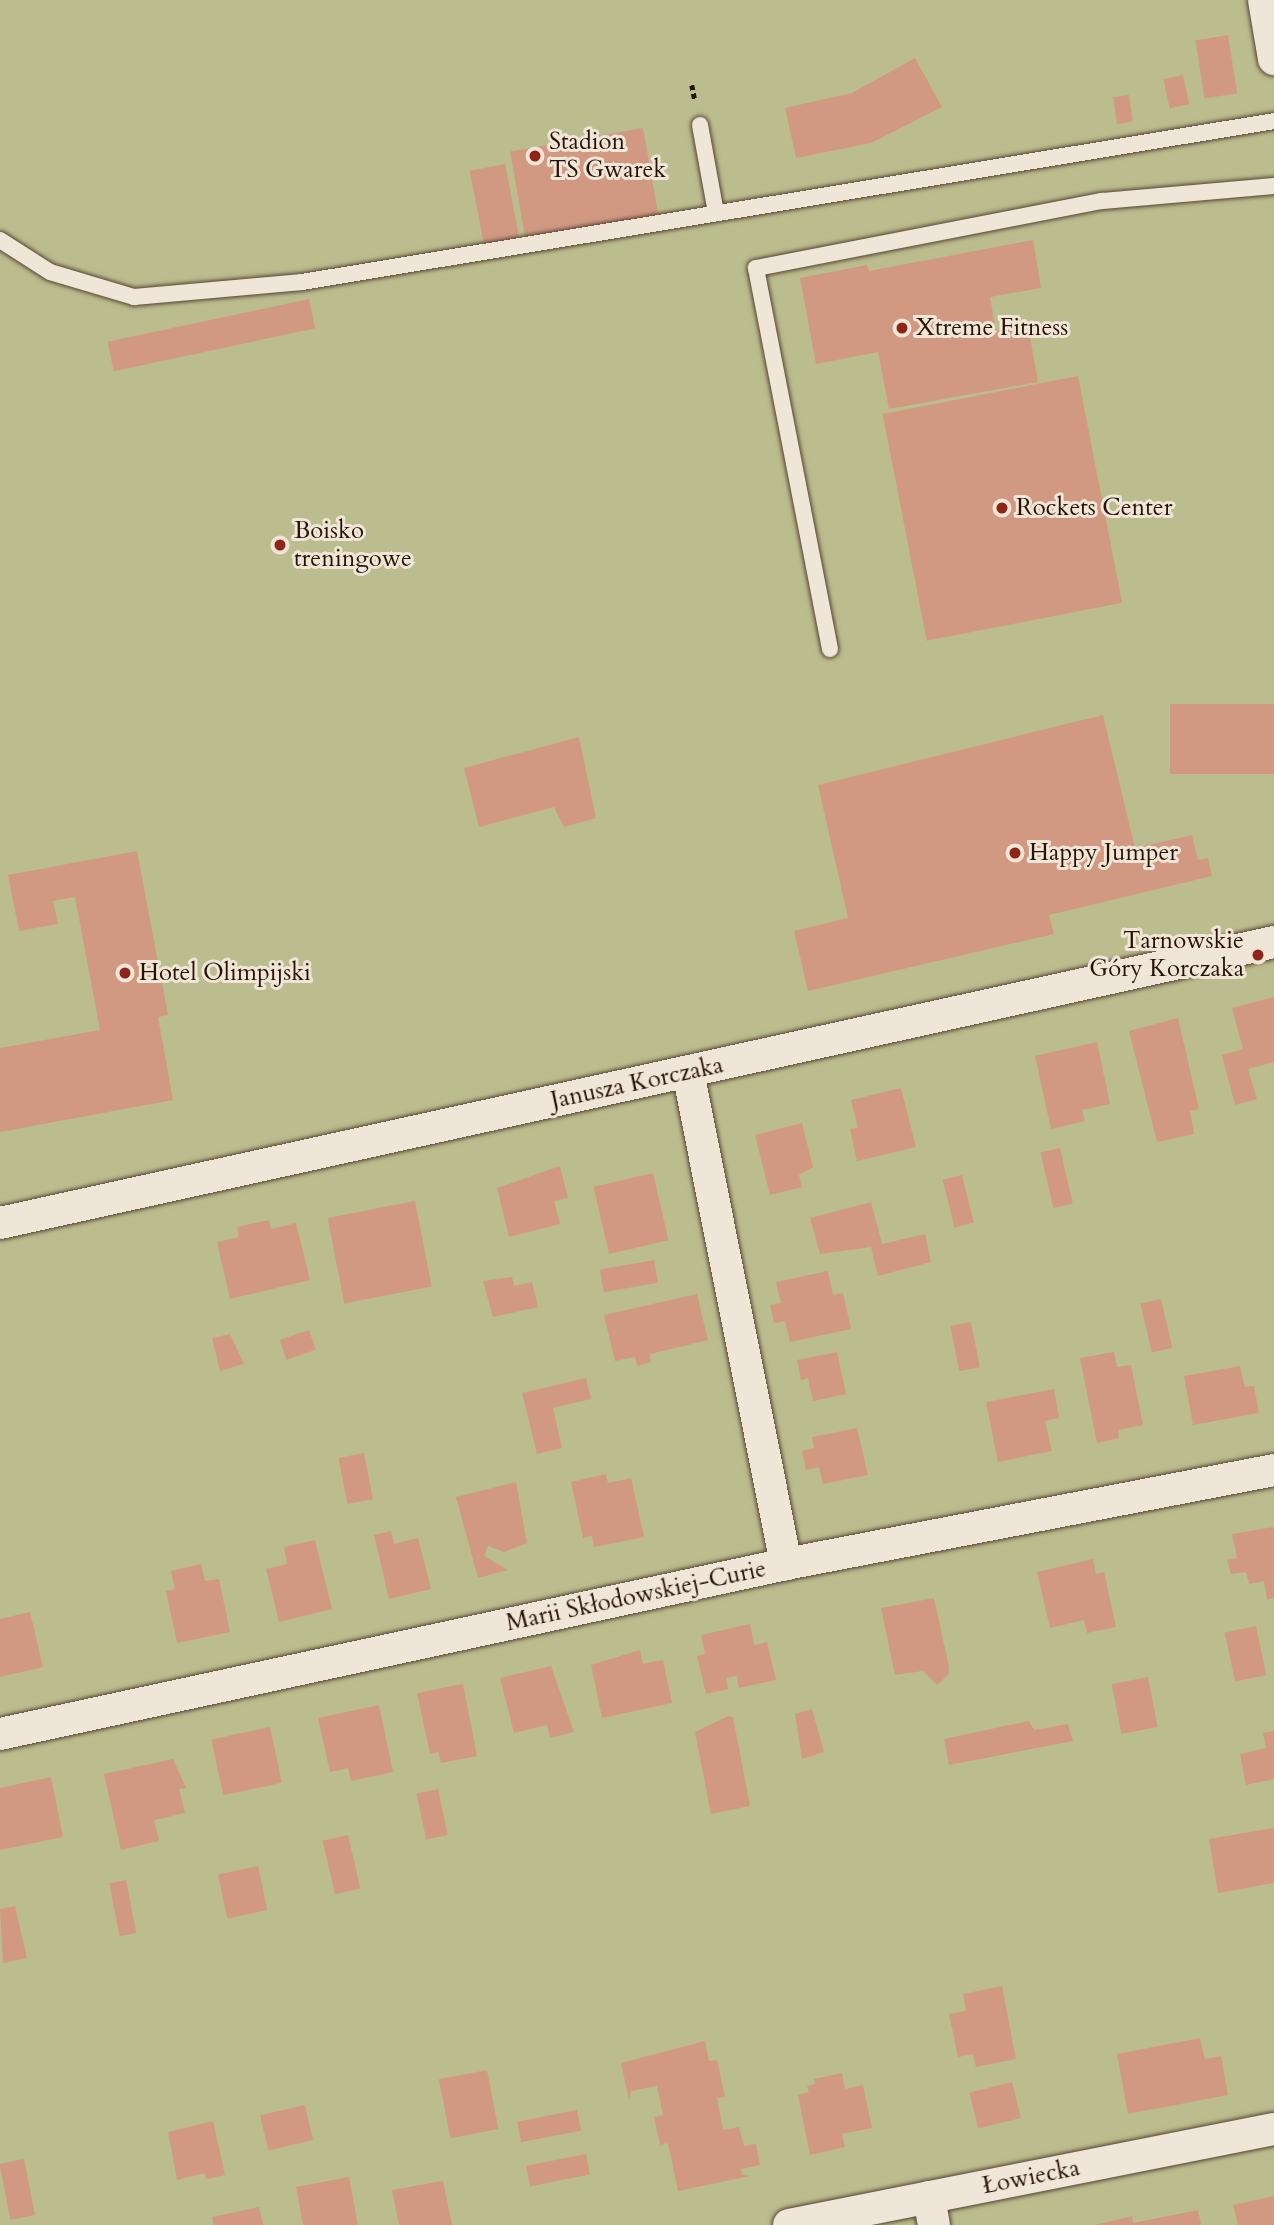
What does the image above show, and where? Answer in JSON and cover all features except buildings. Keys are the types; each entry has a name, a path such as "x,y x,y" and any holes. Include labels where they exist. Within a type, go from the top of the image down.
{"street":[{"path":"1264,0 1274,59"},
{"name":"Janusza Korczaka","path":"0,1223 1274,942"},
{"path":"688,1072 786,1564"},
{"name":"Marii Skłodowskiej-Curie","path":"0,1734 786,1564 1274,1470"},
{"name":"Łowiecka","path":"789,2225 932,2211 1274,2129"}],"lane":[{"path":"0,240 50,272 134,297 302,282 1274,121"},
{"path":"700,125 716,213"},
{"path":"830,649 756,268 1102,201 1274,186"}],"green space":[{"path":"0,0 1274,0 1274,2225 0,2225"}],"place":[{"name":"Stadion TS Gwarek","path":"535,156"},
{"name":"Xtreme Fitness","path":"902,328"},
{"name":"Rockets Center","path":"1002,508"},
{"name":"Boisko treningowe","path":"280,545"},
{"name":"Happy Jumper","path":"1015,853"},
{"name":"Tarnowskie Góry Korczaka","path":"1258,955"},
{"name":"Hotel Olimpijski","path":"125,973"}]}
